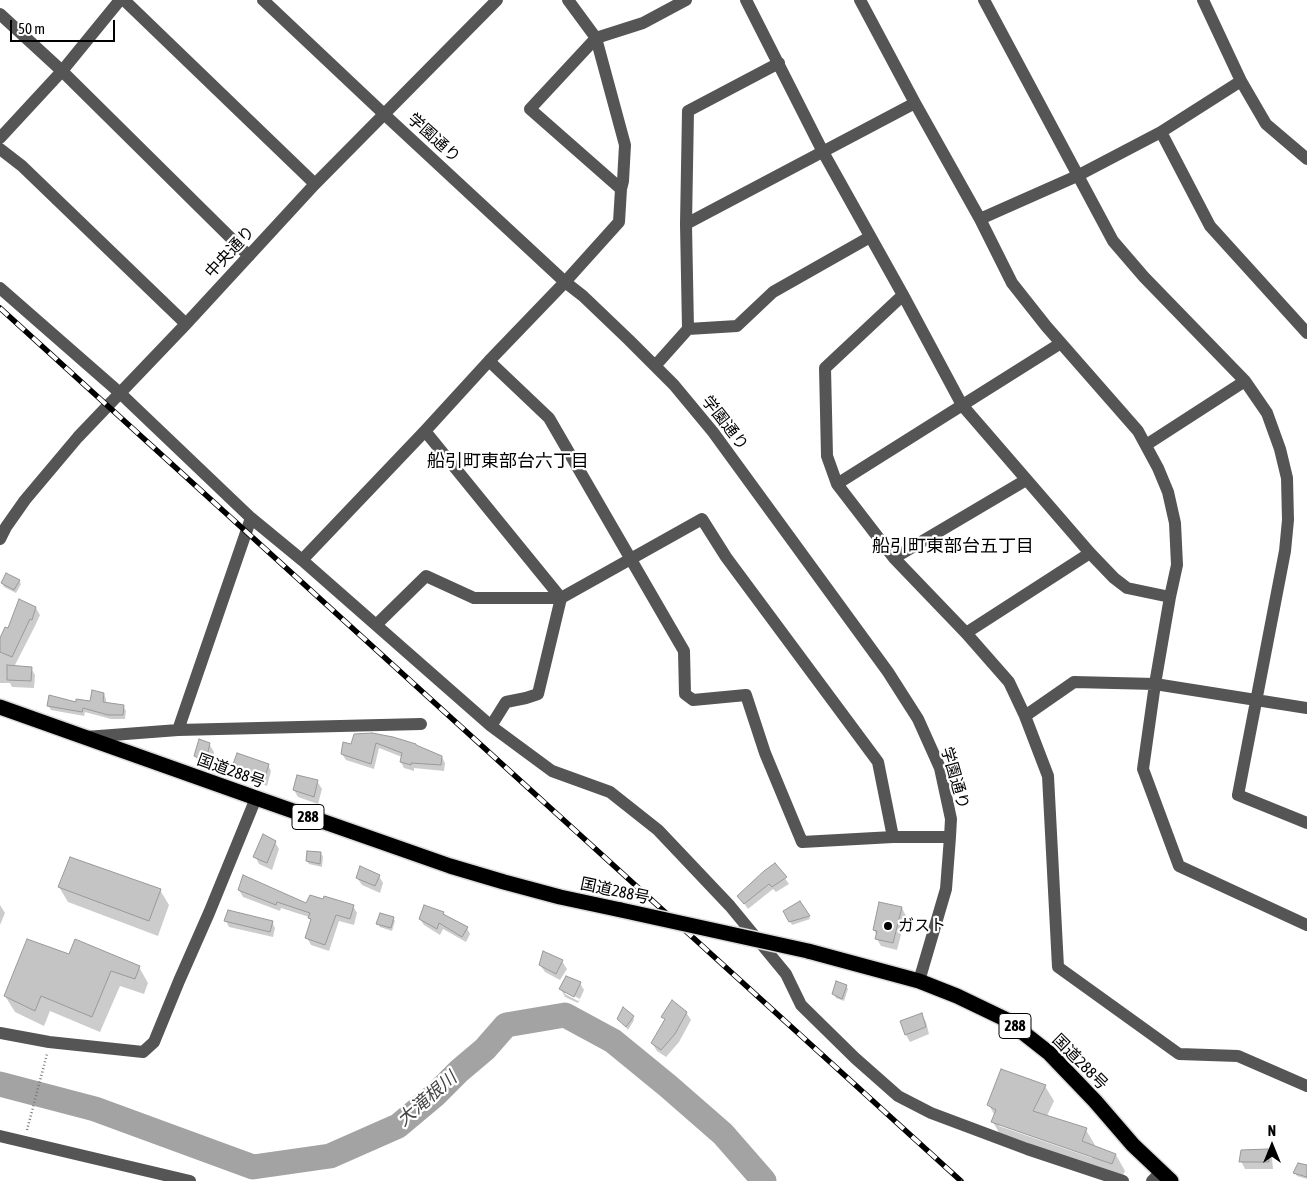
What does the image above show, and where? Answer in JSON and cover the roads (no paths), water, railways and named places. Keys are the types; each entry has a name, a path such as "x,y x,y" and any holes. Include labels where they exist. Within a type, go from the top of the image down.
{"highway":[{"name":"国道288号","path":"0,707 450,866 560,897 808,951 919,981 957,996 1007,1020 1049,1053 1095,1101 1162,1178"}],"street":[{"path":"0,138 62,71 120,0"},
{"path":"124,0 315,184"},
{"name":"学園通り","path":"263,0 565,282 583,296 674,385 713,432 888,672 918,719 940,768 950,819 946,889 919,981"},
{"name":"中央通り","path":"0,539 21,506 78,437 186,324 315,184 497,0"},
{"path":"302,560 565,282 619,222 620,189 623,180 625,144 596,38 568,0"},
{"path":"620,189 530,108 596,38 643,23 686,0"},
{"path":"746,0 823,152 904,294 962,405 1090,553 1114,578 1127,588 1170,597"},
{"path":"860,0 980,219 1012,283 1046,326 1138,431 1168,492 1175,523 1177,565 1155,684 1143,769 1179,866 1307,925"},
{"path":"984,0 1113,241 1144,277 1245,381 1267,413 1280,449 1287,478 1288,520 1285,551 1238,795 1307,823"},
{"path":"1203,0 1241,81 1266,124 1307,159"},
{"path":"0,14 62,71 248,256"},
{"path":"655,366 688,329 686,224 688,111 779,63"},
{"path":"980,219 1077,176 1161,132 1241,81"},
{"path":"686,224 915,103"},
{"path":"1161,132 1210,226 1307,333"},
{"path":"0,149 22,166 186,324"},
{"path":"688,329 737,326 773,292 870,237"},
{"path":"0,288 120,393 251,518 302,560 491,726 552,771 610,792 658,830 730,906 786,974 800,1005 898,1096 939,1116 1027,1149 1123,1181"},
{"path":"904,294 825,368 827,456 837,484 894,558 966,633 1009,682 1025,716 1048,776 1058,967 1179,1054 1238,1056 1307,1086"},
{"path":"837,484 1061,343"},
{"path":"489,361 549,418 684,651 685,694 693,700 746,695 765,753 802,842 894,836 950,836"},
{"path":"1146,446 1245,381"},
{"path":"425,431 562,598"},
{"path":"894,558 1026,480"},
{"path":"178,730 251,518"},
{"path":"376,625 426,576 474,598 562,598 702,519 726,557 878,762 894,836"},
{"path":"966,633 1090,553"},
{"path":"491,726 506,702 538,694 562,598"},
{"path":"1025,716 1074,682 1155,684 1307,708"},
{"path":"84,737 178,730 421,724"},
{"path":"0,1033 49,1042 143,1052 154,1042 210,913 256,798"},
{"path":"0,1136 190,1181"}],"waterway":[{"name":"大滝根川","path":"0,1084 95,1109 253,1167 330,1156 398,1126 485,1049 506,1025 565,1015 613,1041 668,1086 723,1134 764,1181"}],"railway":[{"path":"0,308 961,1181"}],"place":[{"name":"ガスト","path":"888,926"}],"district":[{"name":"船引町東部台六丁目","path":"508,461"},
{"name":"船引町東部台五丁目","path":"953,546"}]}
